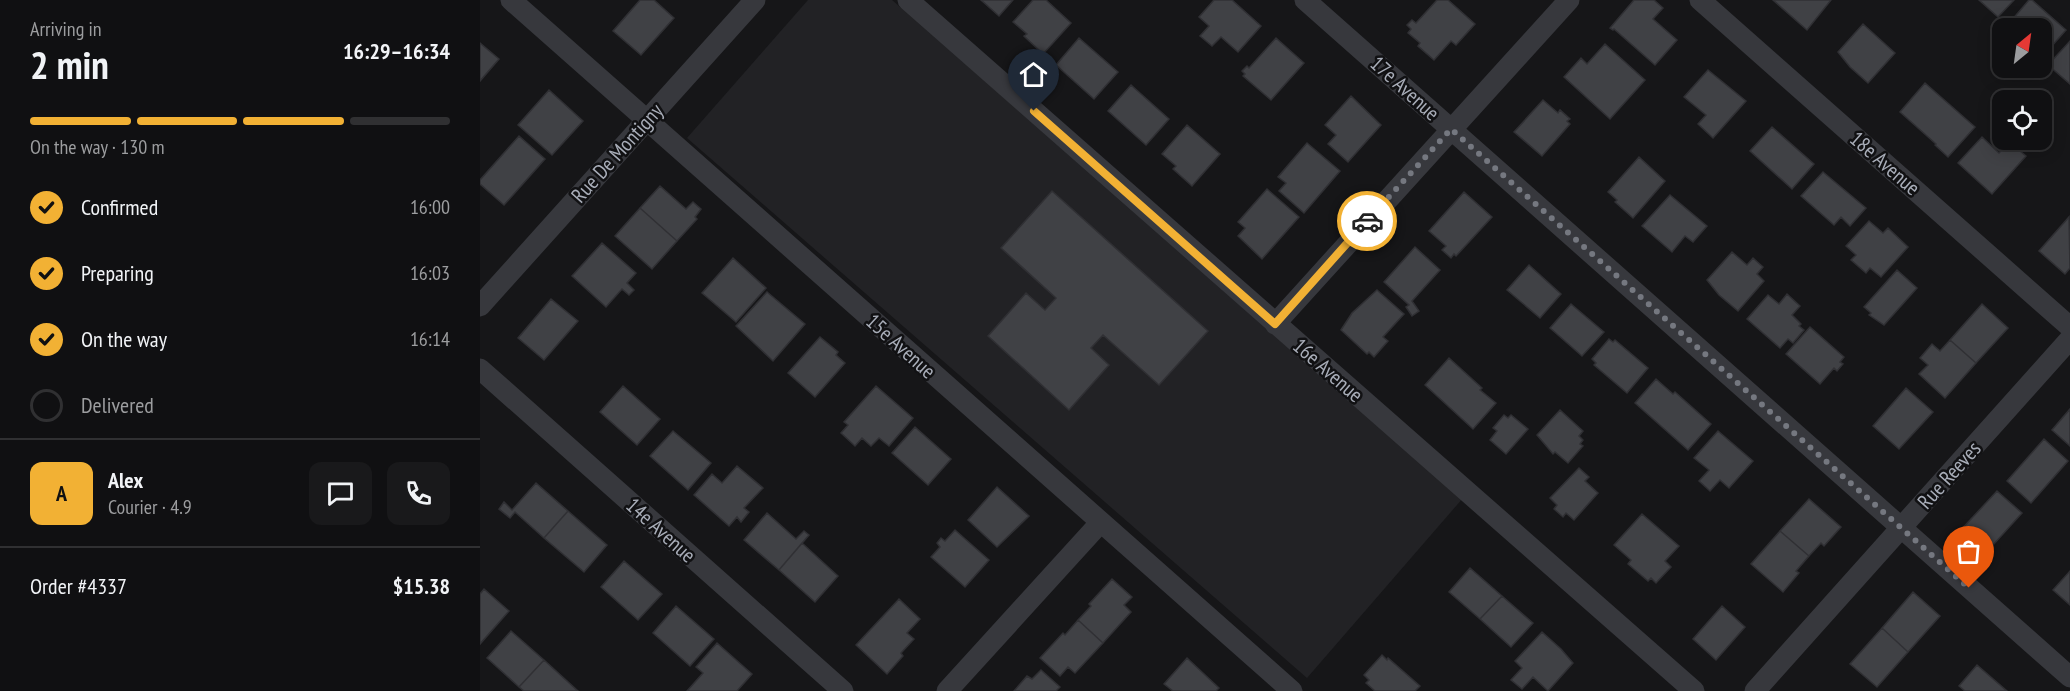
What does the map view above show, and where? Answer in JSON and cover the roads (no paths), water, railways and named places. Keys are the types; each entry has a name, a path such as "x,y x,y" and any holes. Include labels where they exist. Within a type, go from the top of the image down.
{"street":[{"name":"15e Avenue","path":"511,0 1292,691"},
{"name":"Rue De Montigny","path":"480,306 755,0"},
{"name":"16e Avenue","path":"908,0 1694,691"},
{"name":"17e Avenue","path":"1305,0 2070,677"},
{"path":"1275,324 1569,0"},
{"name":"18e Avenue","path":"1700,0 2070,327"},
{"name":"Rue Reeves","path":"1755,691 2070,339"},
{"name":"14e Avenue","path":"480,369 843,691"},
{"path":"946,691 1100,523"}]}
